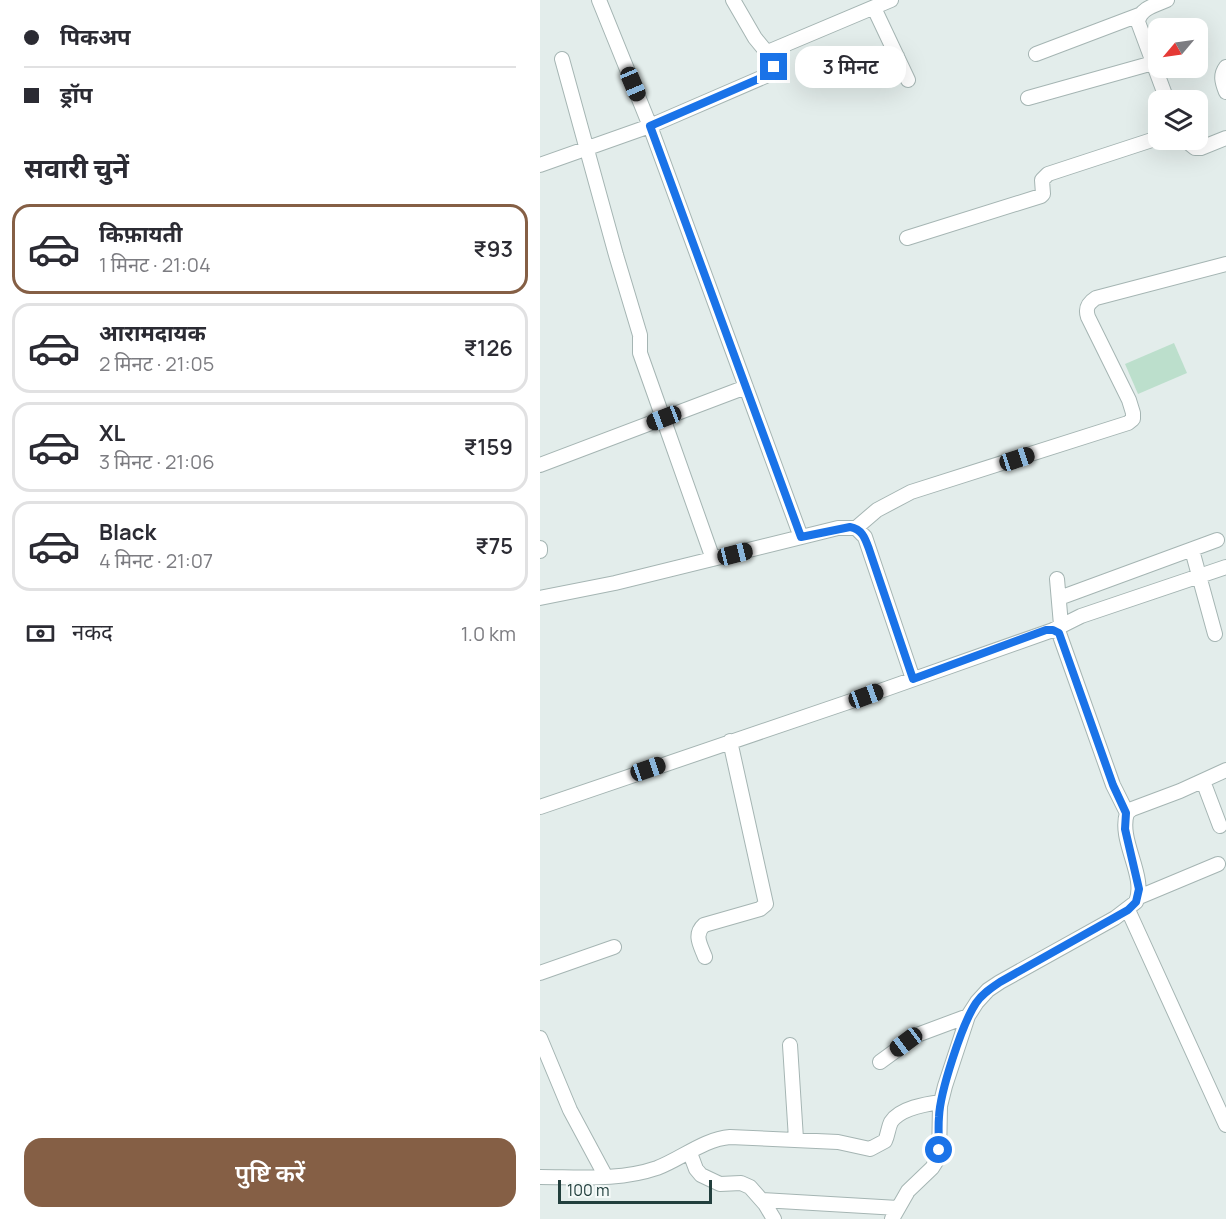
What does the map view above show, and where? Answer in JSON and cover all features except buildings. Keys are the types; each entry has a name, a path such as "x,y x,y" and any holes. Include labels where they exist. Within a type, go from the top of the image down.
{"street":[{"path":"599,0 650,126 801,537"},
{"path":"540,165 650,126 773,72 774,67 769,55 755,38 733,0"},
{"path":"769,55 770,51 775,48 891,0"},
{"path":"1036,54 1139,15 1144,10 1167,0"},
{"path":"874,8 908,80"},
{"path":"1139,15 1138,22 1148,49"},
{"path":"864,69 897,56"},
{"path":"562,59 615,255 640,335 640,353 713,559"},
{"path":"1028,98 1148,64"},
{"path":"1226,67 1221,73 1226,92"},
{"path":"1208,145 1226,138"},
{"path":"907,238 1041,196 1043,194 1042,180 1048,174 1148,141"},
{"path":"856,528 877,510 911,492 1128,423 1133,419 1133,413 1088,317 1089,304 1096,298 1226,264"},
{"path":"540,465 746,387"},
{"path":"541,596 606,585 838,528 856,528 867,543 913,679"},
{"path":"1062,597 1217,540"},
{"path":"1192,549 1215,634"},
{"path":"540,807 913,679 1226,567"},
{"path":"762,1200 830,1204 895,1214 908,1191 932,1168 939,1157 941,1102 968,1016 982,996 1000,982 1128,910 1136,902 1139,889 1125,829 1126,813 1113,785 1057,627 1056,579"},
{"path":"705,957 698,934 704,925 760,909 766,904 730,741"},
{"path":"1126,813 1226,770"},
{"path":"1203,781 1220,826"},
{"path":"1138,897 1218,864"},
{"path":"1128,910 1226,1125"},
{"path":"540,973 614,946"},
{"path":"880,1062 917,1035 968,1016"},
{"path":"540,1038 570,1110 606,1177"},
{"path":"790,1044 796,1139"},
{"path":"540,1177 606,1177 645,1172 668,1164 722,1138 796,1139 838,1142 864,1149 875,1148 885,1141 891,1124 898,1116 920,1106 941,1102"},
{"path":"690,1153 696,1169 701,1174 720,1184 747,1184 762,1200 774,1219"},
{"path":"830,1204 831,1219"}],"green space":[{"path":"1174,343 1187,373 1138,394 1125,364"}],"route":[{"path":"774,67 773,72 768,75 650,126 801,537 850,527 856,528 865,537 913,679 1046,630 1059,633 1113,785 1126,813 1125,829 1139,889 1136,902 1128,910 1000,982 988,990 977,1002 968,1016 945,1086 940,1106 939,1150"}]}
